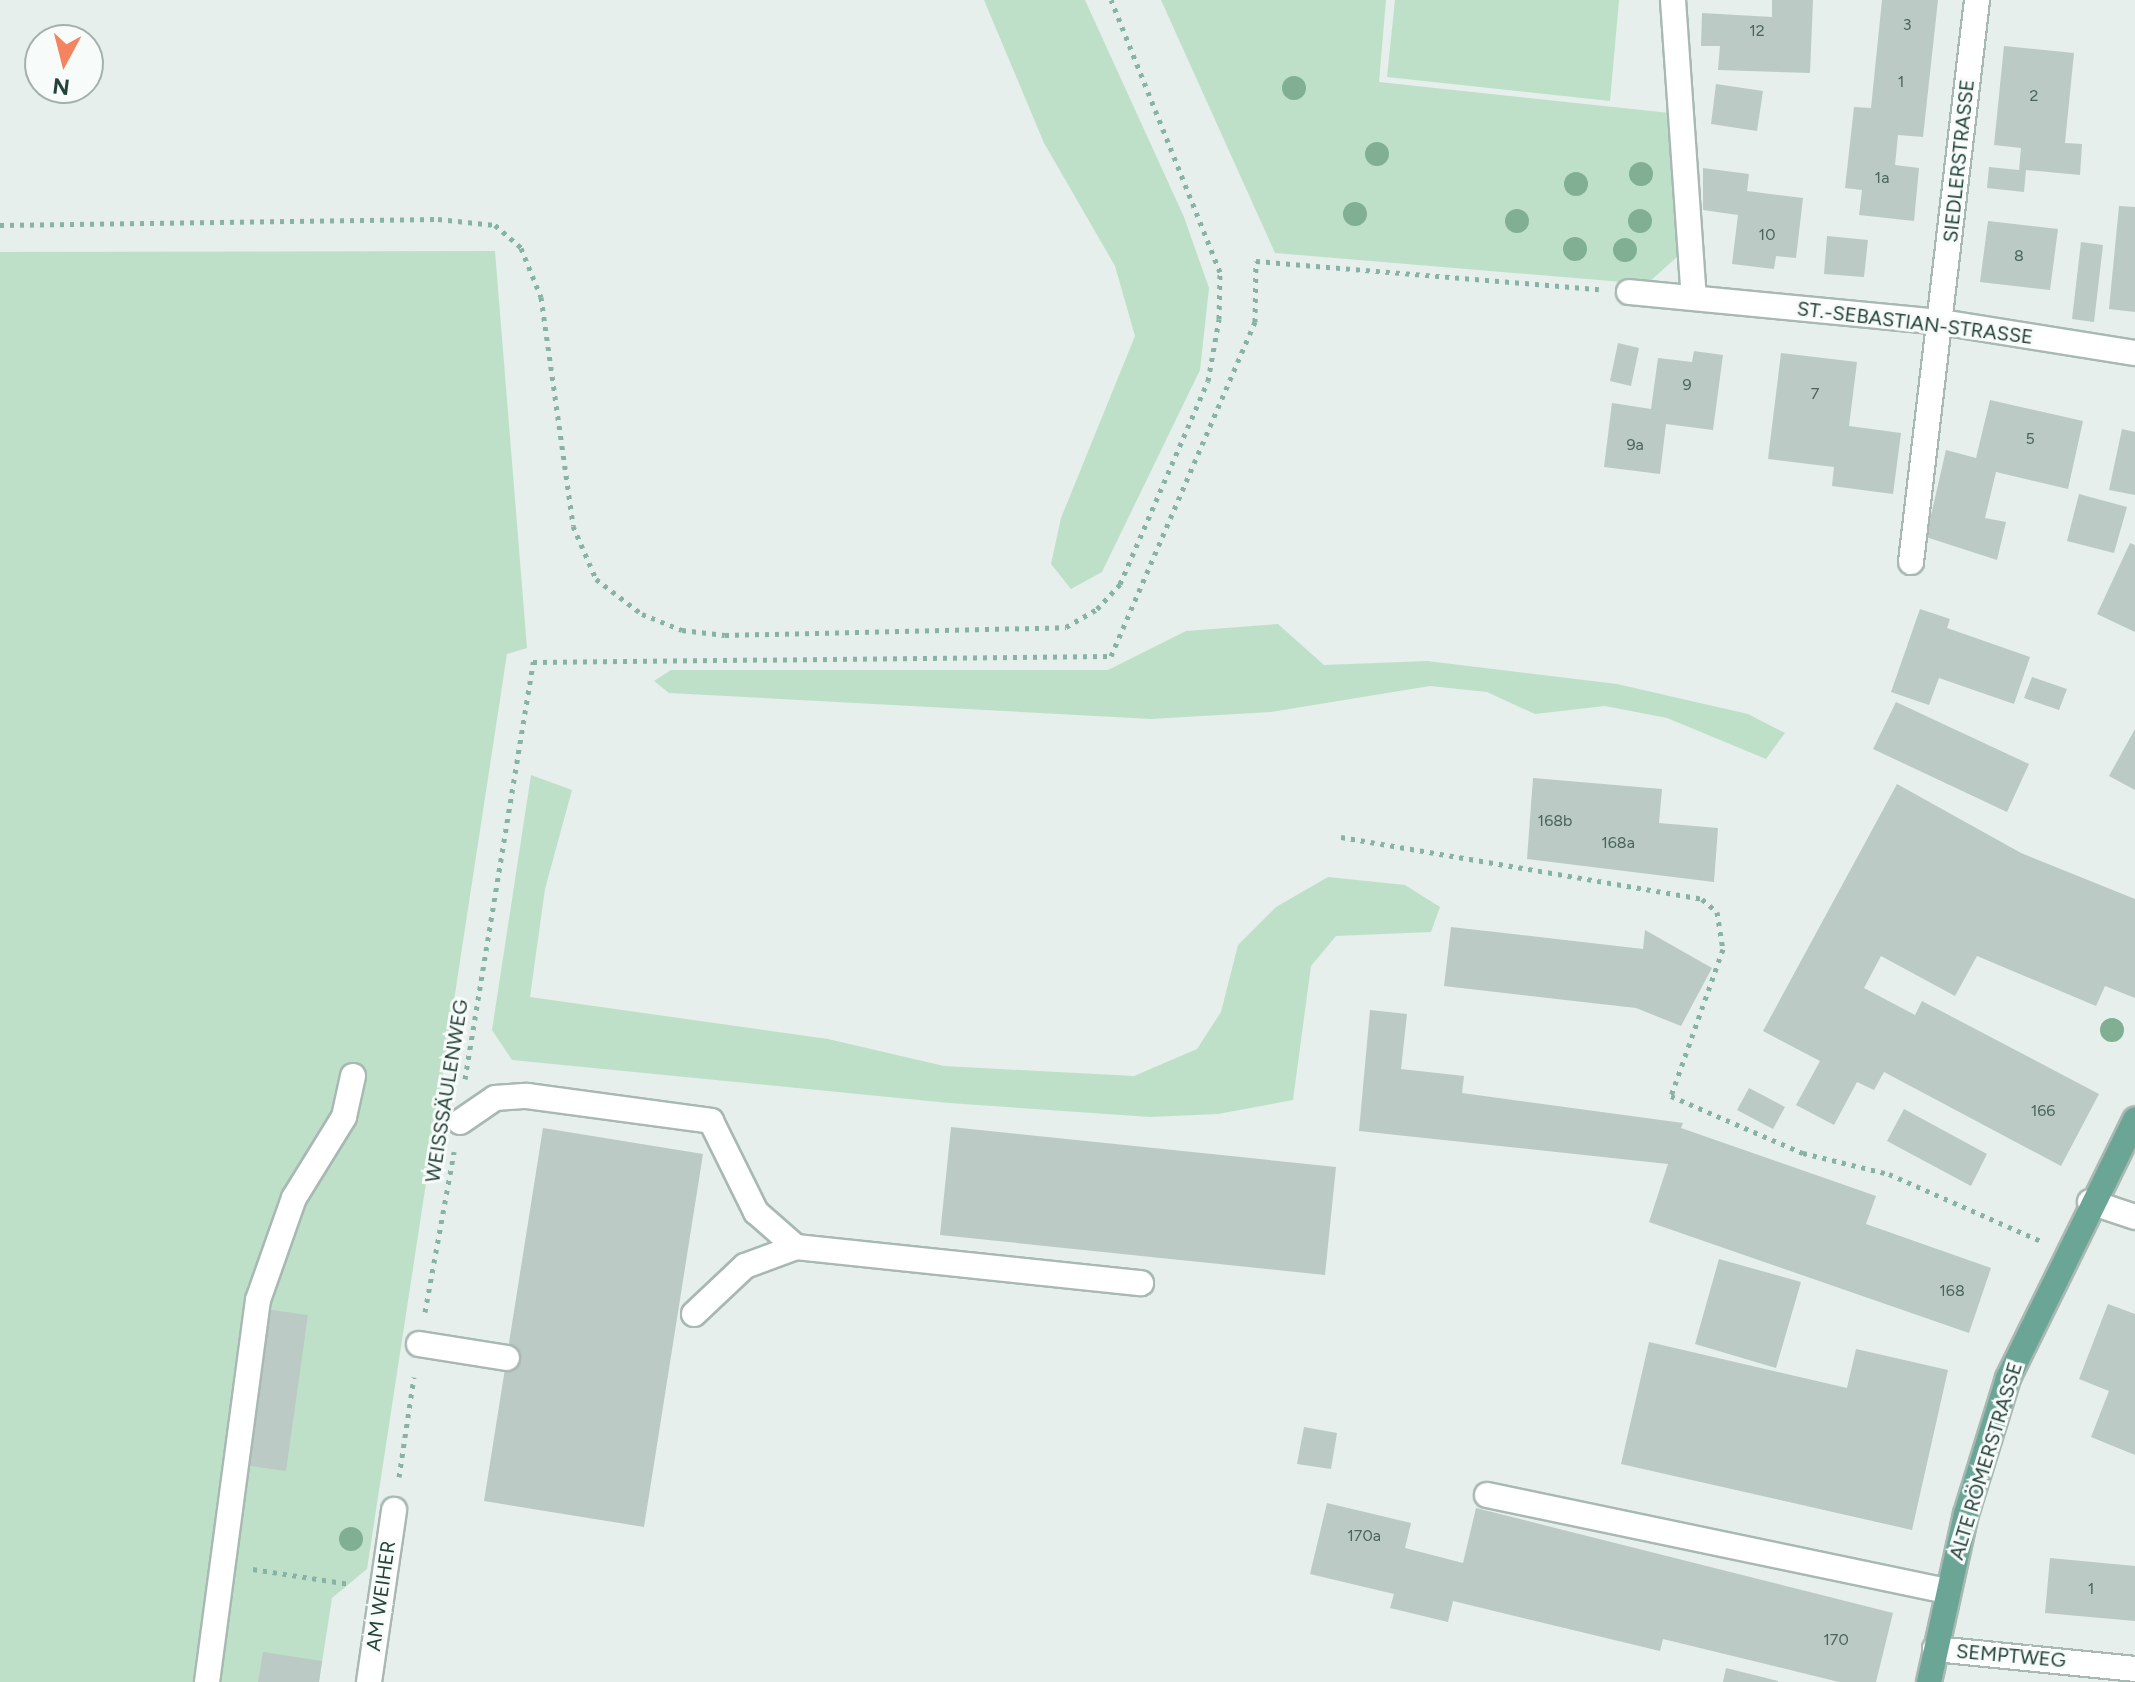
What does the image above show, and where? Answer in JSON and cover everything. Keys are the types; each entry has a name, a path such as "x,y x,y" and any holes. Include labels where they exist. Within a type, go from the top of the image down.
{"main road":[{"name":"ALTE RÖMERSTRASSE","path":"1929,1682 1948,1591 2008,1378 2090,1202 2135,1120"}],"street":[{"path":"1673,0 1694,297"},
{"name":"SIEDLERSTRASSE","path":"1911,562 1977,0"},
{"name":"ST.-SEBASTIAN-STRASSE","path":"1629,292 1941,322 2135,353"},
{"path":"207,1682 258,1300 294,1198 344,1117 353,1076"},
{"path":"460,1122 495,1098 527,1096 711,1121 756,1212 796,1247"},
{"path":"2090,1202 2135,1217"},
{"path":"694,1314 745,1266 796,1247 1141,1283"},
{"path":"419,1344 507,1358"},
{"path":"1487,1495 1948,1591"},
{"name":"AM WEIHER","path":"369,1682 394,1510"},
{"name":"SEMPTWEG","path":"1935,1649 2135,1669"}],"path":[{"path":"0,225 438,219 495,225 521,248 541,297 573,526 596,579 642,614 682,630 725,635 1066,627 1097,609 1120,584 1208,381 1219,319 1220,272 1111,0"},
{"name":"WEISSSÄULENWEG","path":"394,1510 419,1344 460,1122 526,677 533,662 1111,656 1255,322 1256,261 1629,292"},
{"path":"1341,837 1702,899 1717,912 1723,949 1671,1096 1803,1153 1889,1174 2067,1252"},
{"path":"280,1573 340,1583"}],"green space":[{"path":"984,0 1085,0 1184,217 1209,288 1200,370 1102,572 1071,589 1051,564 1061,518 1135,336 1115,266 1044,143"},
{"path":"1161,0 1386,0 1379,82 1670,113 1678,256 1647,284 1275,253"},
{"path":"1395,0 1619,0 1610,101 1387,77"},
{"path":"495,251 527,648 507,654 367,1569 332,1598 319,1682 0,1682 0,252"},
{"path":"1278,624 1324,665 1427,661 1617,684 1748,714 1785,733 1766,759 1667,718 1605,706 1535,714 1487,692 1430,686 1271,712 1151,719 669,693 654,681 671,670 1108,670 1186,631"},
{"path":"531,775 572,790 545,889 530,997 828,1039 944,1066 1134,1076 1197,1049 1221,1012 1238,945 1276,907 1328,877 1405,885 1440,907 1431,932 1336,936 1311,966 1293,1100 1218,1114 1150,1117 949,1103 512,1060 492,1030"}],"building":[{"path":"1772,0 1813,0 1810,73 1718,70 1720,46 1701,46 1702,13 1772,17"},
{"path":"1882,0 1938,0 1923,137 1898,135 1895,165 1919,168 1914,221 1859,215 1862,190 1845,188 1854,107 1871,108"},
{"path":"2004,46 2074,53 2065,143 2082,144 2080,175 2026,170 2024,192 1987,188 1989,167 2019,170 2021,148 1994,145"},
{"path":"1716,84 1763,91 1757,131 1711,124"},
{"path":"1703,168 1749,174 1747,191 1803,198 1796,258 1776,256 1774,269 1732,264 1738,215 1703,210"},
{"path":"2119,206 2135,207 2135,312 2109,309"},
{"path":"1988,221 2058,229 2050,290 1980,282"},
{"path":"1827,236 1868,240 1864,277 1824,274"},
{"path":"2081,242 2103,245 2094,322 2072,319"},
{"path":"1618,343 1639,348 1631,386 1610,381"},
{"path":"1694,351 1723,355 1713,430 1666,424 1660,474 1604,467 1612,403 1651,409 1658,358 1692,362"},
{"path":"1781,353 1857,362 1849,426 1901,433 1893,494 1832,486 1834,467 1768,459"},
{"path":"1990,400 2083,421 2068,489 1996,472 1985,518 2006,522 1997,560 1926,537 1946,450 1976,458"},
{"path":"2122,429 2135,432 2135,495 2109,490"},
{"path":"2079,494 2127,507 2114,553 2067,541"},
{"path":"2130,543 2135,545 2135,632 2097,614"},
{"path":"1920,609 1950,619 1947,628 2030,657 2014,704 1939,678 1929,705 1891,692"},
{"path":"2032,677 2067,689 2059,710 2024,698"},
{"path":"1896,702 2029,764 2007,812 1873,749"},
{"path":"2135,729 2135,790 2109,776"},
{"path":"1533,778 1662,789 1659,823 1718,828 1714,882 1527,859"},
{"path":"1897,784 2021,853 2135,899 2135,998 2105,986 2096,1006 1977,956 1955,996 1881,956 1864,988 1915,1015 1922,1001 2099,1094 2061,1166 1884,1072 1874,1090 1857,1082 1834,1125 1796,1105 1820,1061 1763,1031"},
{"path":"1451,927 1643,949 1645,930 1712,968 1681,1026 1636,1008 1444,986"},
{"path":"1370,1010 1407,1014 1401,1069 1464,1076 1462,1093 1683,1123 1681,1128 1876,1196 1866,1224 1991,1268 1969,1333 1649,1222 1668,1164 1359,1131"},
{"path":"1749,1088 1785,1107 1773,1129 1737,1110"},
{"path":"1904,1109 1987,1154 1971,1186 1887,1141"},
{"path":"951,1127 1336,1167 1325,1275 940,1235"},
{"path":"543,1128 703,1154 644,1527 484,1501"},
{"path":"1719,1259 1801,1282 1776,1368 1695,1344"},
{"path":"2108,1304 2135,1314 2135,1455 2091,1437 2109,1391 2079,1379"},
{"path":"265,1309 308,1315 286,1471 243,1465"},
{"path":"1649,1342 1847,1388 1856,1349 1948,1370 1912,1530 1621,1464"},
{"path":"1304,1427 1337,1433 1331,1469 1297,1464"},
{"path":"1327,1503 1411,1523 1405,1548 1463,1563 1476,1508 1893,1613 1876,1682 1839,1682 1663,1639 1660,1651 1453,1601 1448,1622 1390,1608 1394,1594 1310,1574"},
{"path":"2050,1558 2135,1566 2135,1621 2045,1613"},
{"path":"263,1652 322,1661 319,1682 258,1682"},
{"path":"1726,1668 1778,1681 1778,1682 1723,1682"}]}
